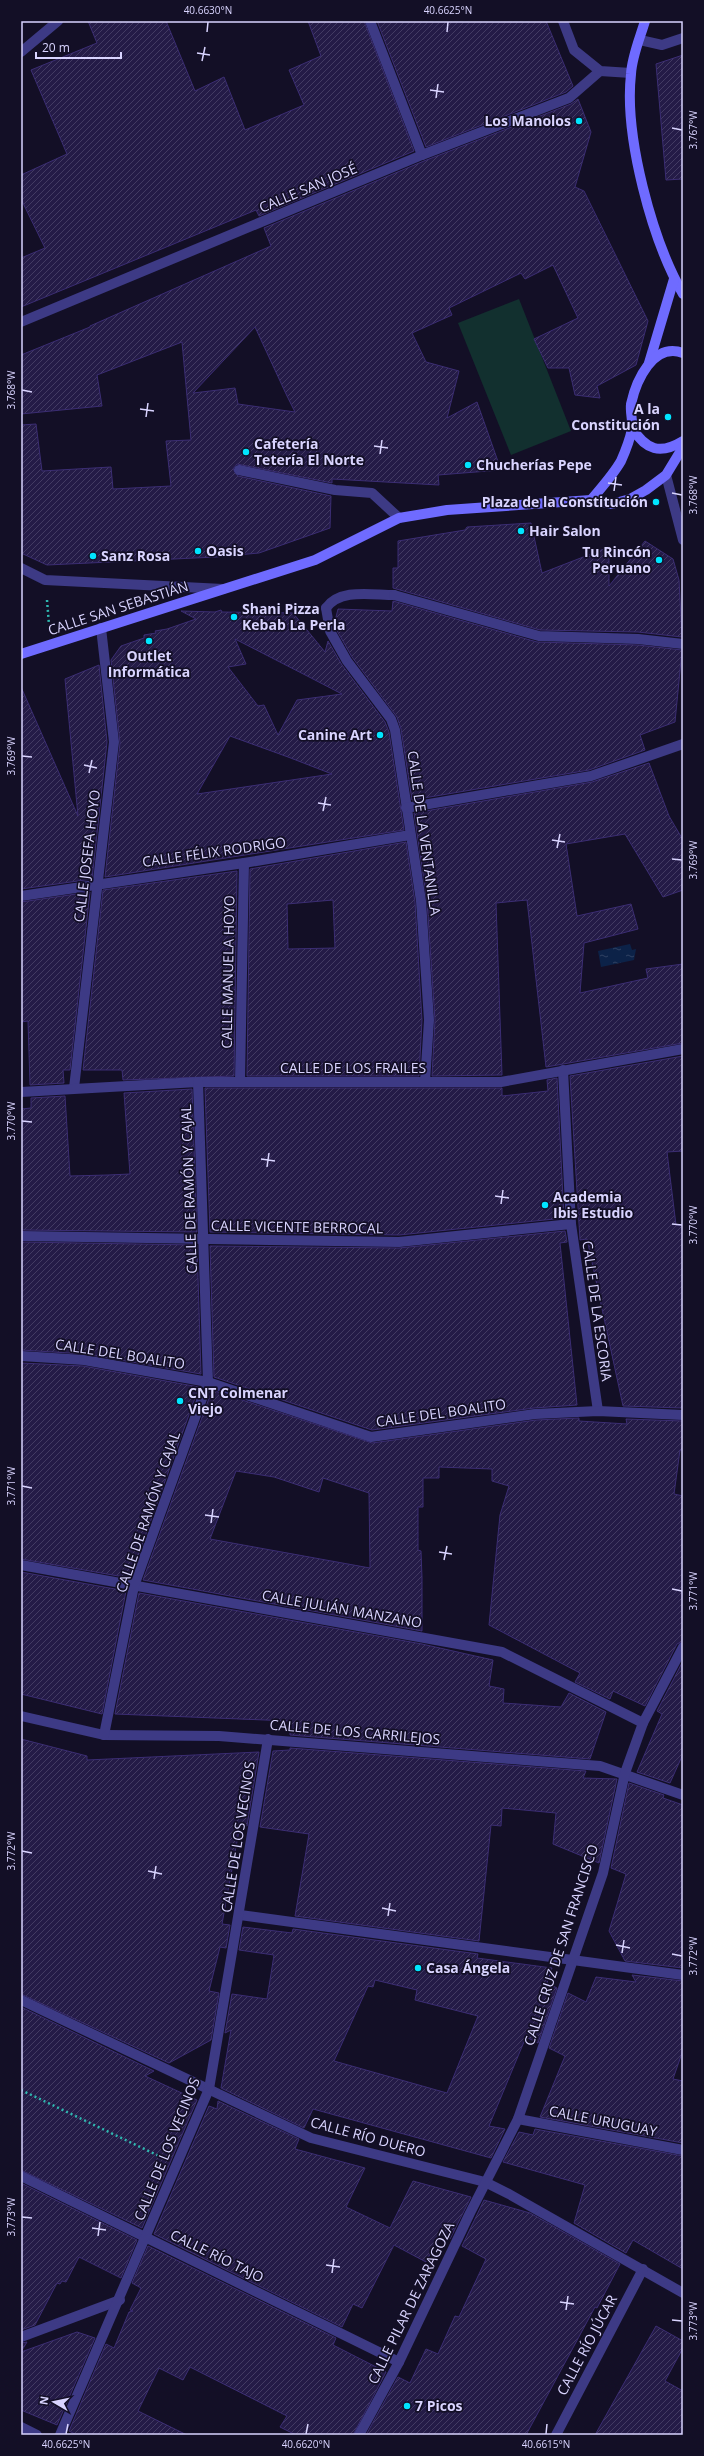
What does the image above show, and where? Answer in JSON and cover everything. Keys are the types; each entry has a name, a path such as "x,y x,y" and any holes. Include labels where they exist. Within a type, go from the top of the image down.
{"street":[{"path":"21,52 58,21"},
{"path":"370,21 422,155"},
{"path":"563,21 574,50 600,71 630,73"},
{"path":"646,21 630,73 631,131 647,204 674,279 683,294"},
{"path":"640,40 662,45 683,38"},
{"name":"CALLE SAN JOSÉ","path":"21,322 422,155 569,98 600,71"},
{"path":"674,279 649,363 638,381 631,406 632,428 621,460 591,500 612,504 630,499 646,490 666,475 683,447"},
{"path":"649,363 662,354 678,352 683,354"},
{"path":"632,428 641,442 656,449 674,447 683,441"},
{"path":"239,470 335,490 372,493 399,518"},
{"path":"666,475 680,521 683,540"},
{"name":"CALLE SAN SEBASTIÁN","path":"21,654 315,560 399,518 447,510 591,500"},
{"path":"21,568 45,580"},
{"name":"CALLE SAN SEBASTIÁN","path":"45,580 223,589"},
{"name":"CALLE DE LA VENTANILLA","path":"425,1082 429,1020 421,901 395,730 391,719 347,661 330,631 326,608 332,600 350,594 394,596 539,636 638,639 683,644"},
{"name":"CALLE JOSEFA HOYO","path":"74,1088 114,742 101,628"},
{"path":"406,808 591,776 683,744"},
{"name":"CALLE FÉLIX RODRIGO","path":"21,896 98,883 244,864 410,835"},
{"name":"CALLE MANUELA HOYO","path":"240,1081 244,864"},
{"name":"CALLE DE LOS FRAILES","path":"21,1092 74,1088 240,1081 501,1082 683,1048"},
{"name":"CALLE DE LA ESCORIA","path":"563,1070 571,1224 598,1411"},
{"name":"CALLE DE RAMÓN Y CAJAL","path":"104,1735 134,1586 208,1382 205,1240 198,1082"},
{"name":"CALLE VICENTE BERROCAL","path":"21,1236 399,1242 571,1224"},
{"name":"CALLE DEL BOALITO","path":"21,1356 84,1360 208,1382 371,1437 535,1414 598,1411 683,1415"},
{"name":"CALLE JULIÁN MANZANO","path":"21,1565 502,1652 643,1723"},
{"name":"CALLE CRUZ DE SAN FRANCISCO","path":"484,2182 518,2119 575,1959 603,1873 625,1773 643,1723 683,1647"},
{"name":"CALLE DE LOS CARRILEJOS","path":"21,1716 104,1735 219,1736 268,1739 600,1766 625,1773 683,1794"},
{"name":"CALLE DE LOS VECINOS","path":"60,2435 120,2300 209,2089 240,1915 268,1739"},
{"path":"240,1915 575,1959 683,1975"},
{"name":"CALLE RÍO DUERO","path":"21,2000 311,2138 484,2182 643,2269 683,2293"},
{"name":"CALLE URUGUAY","path":"518,2119 683,2150"},
{"name":"CALLE RÍO TAJO","path":"21,2176 400,2362"},
{"name":"CALLE PILAR DE ZARAGOZA","path":"359,2435 400,2362 484,2182"},
{"name":"CALLE RÍO JÚCAR","path":"556,2435 643,2269"},
{"path":"21,2337 120,2300"},
{"path":"21,2427 37,2435"}],"path":[{"path":"45,580 49,626"},
{"path":"21,2090 178,2165"}],"green space":[{"path":"519,299 571,431 511,455 458,323"}],"water":[{"path":"630,944 632,950 636,949 634,960 601,967 598,951"}],"building":[{"path":"88,21 166,21 195,91 224,77 245,130 304,105 289,70 321,56 308,21 364,21 414,151 259,216 256,210 21,307 21,258 45,248 21,199 21,175 67,154 31,70 97,43"},
{"path":"377,21 546,21 573,86 566,92 426,147"},
{"path":"683,55 683,179 666,180 656,64"},
{"path":"578,99 591,132 575,187 584,191 648,321 636,365 597,386 600,398 575,395 569,368 548,368 534,339 578,318 553,265 525,279 521,273 449,308 452,315 412,333 426,362 459,371 447,418 477,402 501,470 438,475 439,485 332,479 332,483 237,464 233,469 238,476 331,496 330,528 259,553 216,557 47,565 21,553 21,425 36,424 42,471 111,467 113,489 171,486 166,441 191,440 182,342 97,375 102,406 21,414 21,355 90,327 271,246 264,228 424,161 571,104","holes":["255,327 295,412 238,404 235,388 193,393"]},
{"path":"531,523 542,573 609,547 609,586 645,541 673,559 679,580 682,637 638,632 540,630 393,588 393,568 398,568 398,541 465,530 467,527"},
{"path":"393,601 537,642 638,645 682,650 675,722 640,735 645,750 589,770 412,800 401,729 397,717 352,657 336,629 335,621 338,609 392,611"},
{"path":"221,610 222,612 293,613 325,652 328,641 342,665 385,722 389,732 404,830 105,877 120,743 111,660 121,646 144,638 144,635 156,633 155,631 167,629 196,619 181,611 215,612","holes":["235,639 313,679 342,694 297,700 278,735 264,705 258,706 228,667 246,664","230,736 288,757 332,774 197,794"]},
{"path":"99,665 107,742 92,879 21,889 21,687 78,816 65,679"},
{"path":"649,763 669,816 683,840 683,890 663,897 625,834 566,844 577,916 631,904 638,929 584,943 580,993 648,978 646,969 683,964 683,1043 546,1067 527,900 496,903 502,1075 432,1076 435,1020 427,901 414,813 592,782"},
{"path":"406,842 415,902 422,1020 419,1076 247,1076 250,869","holes":["333,900 335,948 288,949 287,904"]},
{"path":"237,871 234,1076 123,1080 122,1070 83,1070 103,890"},
{"path":"90,892 70,1070 63,1070 64,1083 30,1085 28,1021 21,1022 21,902"},
{"path":"683,1056 683,1151 667,1152 676,1225 683,1225 683,1408 623,1406 587,1239 580,1240 570,1076"},
{"path":"557,1078 564,1218 399,1235 210,1232 205,1088 502,1088 502,1096 548,1091 547,1080"},
{"path":"192,1089 197,1232 21,1230 21,1109 31,1108 31,1098 65,1096 70,1176 130,1174 124,1093"},
{"path":"565,1231 567,1242 560,1243 577,1405 534,1408 372,1430 214,1377 210,1246 399,1248"},
{"path":"21,1242 197,1245 201,1374 85,1354 21,1350"},
{"path":"21,1363 83,1366 199,1387 130,1578 21,1559"},
{"path":"212,1390 372,1443 536,1420 579,1418 579,1421 627,1424 626,1419 683,1421 683,1450 680,1450 674,1494 683,1496 683,1641 677,1644 645,1706 613,1691 610,1699 575,1682 580,1673 489,1625 500,1515 509,1486 492,1481 492,1469 439,1467 439,1478 423,1478 423,1507 418,1507 418,1550 421,1551 422,1578 422,1631 143,1580","holes":["236,1471 274,1477 319,1492 323,1478 369,1493 370,1568 210,1539"]},
{"path":"21,1572 126,1591 102,1714 21,1694"},
{"path":"139,1593 422,1644 493,1660 489,1686 504,1689 503,1703 561,1707 569,1693 606,1712 590,1759 290,1735 290,1721 115,1714"},
{"path":"683,1661 683,1754 670,1783 637,1772 662,1714 657,1711"},
{"path":"21,1739 87,1756 87,1760 259,1752 247,1826 240,1825 222,1924 230,1925 226,1948 220,1947 209,1991 219,1993 211,2040 169,2063 21,1994"},
{"path":"290,1748 586,1771 583,1778 617,1779 599,1863 553,1844 556,1813 502,1808 501,1826 491,1825 479,1941 295,1916 309,1834 260,1827 273,1751 290,1750"},
{"path":"629,1783 664,1795 663,1798 683,1805 683,1968 625,1961 609,1931 626,1874 611,1868"},
{"path":"243,1927 292,1933 293,1929 478,1954 477,1958 552,1968 547,1983 557,1988 538,2043 526,2037 489,2126 505,2129 491,2158 313,2109 304,2128 221,2088 231,2030 225,2033 232,1994 267,1999 274,1955 239,1950","holes":["375,1980 417,1990 415,2000 478,2016 447,2093 334,2061 368,1986 373,1987"]},
{"path":"632,1975 683,1981 683,2050 673,2079 683,2081 683,2143 540,2117 565,2056 549,2048 568,1993 586,2002 596,1977 636,1982"},
{"path":"21,2007 154,2071 145,2076 197,2100 142,2228 21,2170"},
{"path":"218,2101 299,2139 295,2149 365,2168 346,2207 390,2228 413,2181 471,2197 450,2239 440,2234 426,2262 394,2245 362,2308 353,2304 342,2327 154,2234 209,2106 217,2109"},
{"path":"535,2129 683,2156 683,2269 633,2240 626,2253 574,2223 585,2185 503,2162 519,2132 533,2135"},
{"path":"21,2183 137,2240 121,2278 79,2257 66,2282 62,2281 60,2284 57,2283 35,2325 21,2330"},
{"path":"484,2200 530,2213 620,2264 526,2435 366,2435 398,2377 410,2383 426,2349 438,2354 455,2316 459,2317 486,2259 462,2246"},
{"path":"148,2246 336,2338 333,2345 386,2372 353,2435 296,2435 280,2427 287,2416 190,2367 183,2380 159,2368 138,2411 187,2435 77,2435 69,2431 106,2344 114,2348 129,2312 133,2311 130,2310 141,2288 132,2283"},
{"path":"656,2326 683,2341 683,2348 665,2381 683,2391 683,2435 595,2435"},
{"path":"77,2332 95,2338 57,2425 21,2410 21,2352"},
{"path":"27,2342 21,2352 21,2343"}],"place":[{"name":"Los Manolos","path":"579,121"},
{"name":"A la Constitución","path":"668,417"},
{"name":"Cafetería Tetería El Norte","path":"246,452"},
{"name":"Chucherías Pepe","path":"468,465"},
{"name":"Plaza de la Constitución","path":"656,502"},
{"name":"Hair Salon","path":"521,531"},
{"name":"Oasis","path":"198,551"},
{"name":"Sanz Rosa","path":"93,556"},
{"name":"Tu Rincón Peruano","path":"659,560"},
{"name":"Shani Pizza Kebab La Perla","path":"234,617"},
{"name":"Outlet Informática","path":"149,641"},
{"name":"Canine Art","path":"380,735"},
{"name":"Academia Ibis Estudio","path":"545,1205"},
{"name":"CNT Colmenar Viejo","path":"180,1401"},
{"name":"Casa Ángela","path":"418,1968"},
{"name":"7 Picos","path":"407,2406"}]}
